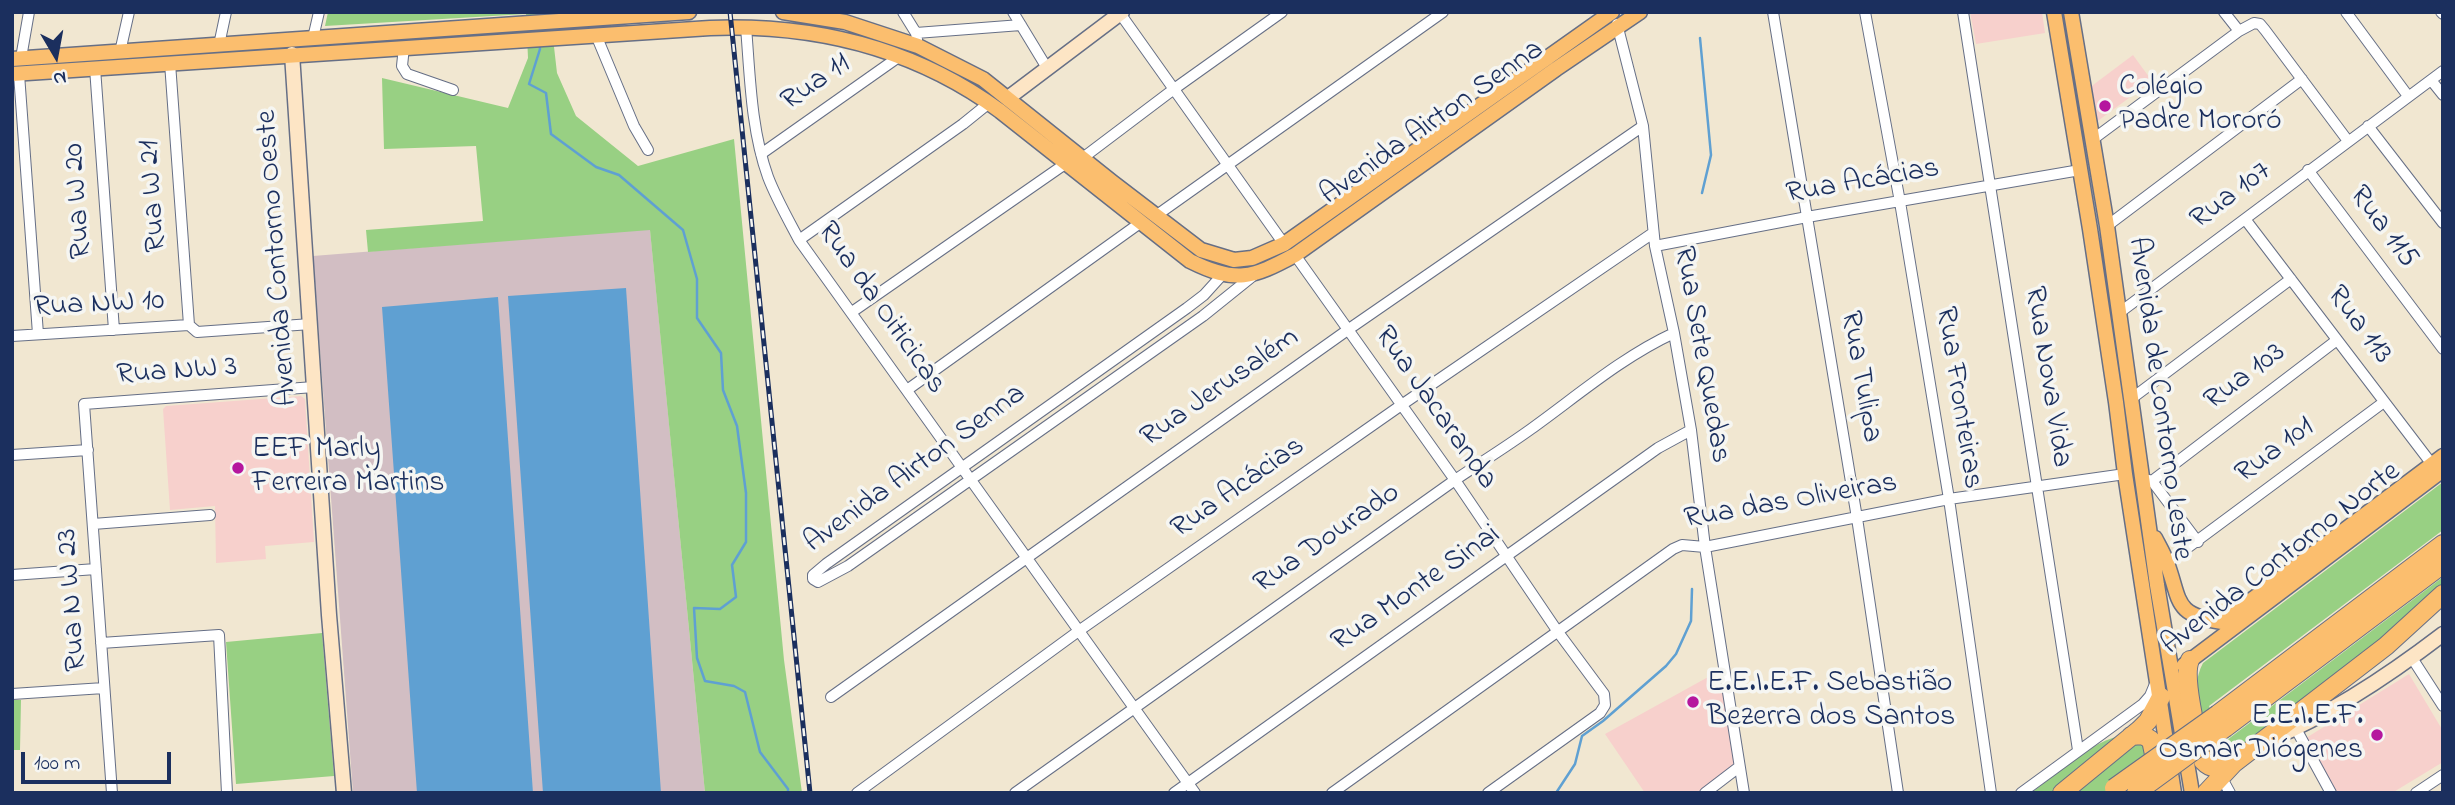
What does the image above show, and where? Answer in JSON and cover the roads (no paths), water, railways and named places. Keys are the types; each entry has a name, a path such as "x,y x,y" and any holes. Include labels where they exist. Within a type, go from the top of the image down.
{"highway":[{"path":"2136,793 2443,544"},
{"path":"2111,790 2222,721 2443,565"},
{"path":"2206,793 2229,768 2386,646 2443,594"},
{"path":"2190,660 2188,684 2203,761 2211,768 2229,768"},
{"path":"2062,793 2148,720 2161,697"},
{"path":"2131,736 2143,735 2153,743 2162,793"}],"main road":[{"path":"17,59 689,12"},
{"path":"783,12 845,22 917,40 983,79 1084,158 1140,223 1190,261 1223,274"},
{"name":"Avenida Airton Senna","path":"1157,215 1202,250 1234,260 1267,253 1284,244 1424,144 1574,49 1640,12"},
{"name":"Avenida de Contorno Leste","path":"2054,12 2174,793"},
{"name":"Avenida de Contorno Leste","path":"2071,12 2107,226 2131,399 2146,479 2149,527 2164,581 2172,675 2192,793"},
{"name":"Avenida Airton Senna","path":"1574,49 1610,13"},
{"path":"16,74 555,37 746,27 801,31 843,37 900,56 989,103 1065,164 1157,215"},
{"path":"431,30 432,46"},
{"name":"Avenida Airton Senna","path":"1223,274 1255,274 1295,255 1552,64"},
{"name":"Avenida Contorno Norte","path":"2161,697 2172,675 2226,626 2439,461"},
{"path":"2149,527 2168,563 2164,581 2178,601 2197,617 2226,626"}],"street":[{"path":"17,59 29,12"},
{"path":"120,52 129,12"},
{"path":"219,45 226,12"},
{"path":"313,38 319,12"},
{"path":"903,12 917,40 1021,26"},
{"path":"1013,12 1046,68"},
{"path":"1084,158 1174,89 1282,12"},
{"path":"1157,215 1443,12"},
{"name":"Rua Tulipa","path":"1773,12 1857,517 1898,793"},
{"name":"Rua Fronteiras","path":"1865,12 1900,202 1949,499 1991,793"},
{"name":"Rua Nova Vida","path":"1963,12 2078,750"},
{"path":"2224,12 2239,31"},
{"path":"2346,12 2408,96"},
{"path":"1008,98 1121,13 1284,244"},
{"name":"Rua Sete Quedas","path":"1610,13 1619,26 1643,126 1655,246 1691,430 1705,547 1744,793"},
{"path":"2092,140 2239,31 2254,23 2260,24 2265,30 2348,141"},
{"name":"Rua da Oiticicas","path":"746,27 751,95 761,154 768,176 799,240 1195,793"},
{"path":"596,35 634,126 648,150"},
{"path":"404,47 402,66 407,74 453,90"},
{"name":"Avenida Contorno Oeste","path":"292,54 344,793"},
{"name":"Rua 11","path":"761,154 900,56"},
{"name":"Rua W 21","path":"170,63 188,325"},
{"name":"Rua W 20","path":"95,68 114,330"},
{"name":"Rua 107","path":"2119,313 2443,71"},
{"path":"16,74 38,334"},
{"path":"2107,226 2302,79"},
{"path":"2431,80 2443,95"},
{"path":"799,240 989,103"},
{"name":"Rua Jerusalém","path":"831,697 1349,329 1643,126"},
{"path":"2368,126 2443,223"},
{"path":"852,312 1065,164"},
{"name":"Rua Acácias","path":"1655,246 2080,170"},
{"name":"Rua 115","path":"2308,170 2443,349"},
{"name":"Rua 113","path":"2245,219 2384,402 2439,461"},
{"path":"907,390 1140,223"},
{"name":"Rua Acácias","path":"857,793 1080,630 1400,406 1654,233"},
{"name":"Rua Jacaranda","path":"1295,255 1604,694 1605,705 1600,713 1488,793"},
{"name":"Avenida Airton Senna","path":"1223,274 1195,301 825,564 813,575 813,579 818,582 825,580 848,566 1203,316 1255,274"},
{"path":"2131,399 2291,279"},
{"name":"Rua NW 10","path":"12,335 188,325 197,332 311,324"},
{"name":"Rua Dourado","path":"1015,793 1596,381 1655,342 1674,333"},
{"name":"Rua 103","path":"2146,479 2337,340"},
{"path":"1088,379 1096,390"},
{"name":"Rua NW 3","path":"84,404 314,387"},
{"name":"Rua 101","path":"2168,563 2384,402"},
{"name":"Rua N W 23","path":"84,404 112,793"},
{"name":"Rua Monte Sinai","path":"1174,793 1658,448 1691,430"},
{"path":"12,455 88,450"},
{"name":"Rua das Oliveiras","path":"1332,793 1672,549 1682,545 1705,547 1949,499 2125,474"},
{"path":"2146,479 2197,542"},
{"path":"93,524 210,515"},
{"path":"12,575 96,569"},
{"path":"101,643 219,635 227,793"},
{"path":"2258,745 2296,729 2412,658 2443,635"},
{"path":"2412,658 2443,706"},
{"path":"2021,793 2143,704 2155,687 2157,673"},
{"path":"12,694 104,688"},
{"path":"2296,729 2331,793"},
{"path":"1705,793 1739,767"},
{"path":"2229,768 2224,782 2230,793"},
{"path":"2416,793 2443,775"}],"water":[{"path":"626,288 661,793 543,793 508,296"},
{"path":"498,297 533,793 417,793 382,307"}],"waterway":[{"path":"1700,38 1711,155 1702,193"},
{"path":"539,43 540,49 529,84 546,93 551,134 596,167 619,175 683,230 697,279 697,318 721,353 723,390 737,426 746,493 746,542 732,565 736,597 720,609 694,608 697,658 705,681 734,686 745,692 760,752 788,789 788,793"},
{"path":"1556,793 1575,764 1582,736 1603,721 1676,654 1691,621 1692,589"}],"railway":[{"path":"730,12 810,793"}],"place":[{"name":"Colégio Padre Mororó","path":"2105,106"},
{"name":"EEF Marly Ferreira Martins","path":"238,468"},
{"name":"E.E.I.E.F. Sebastião Bezerra dos Santos","path":"1693,702"},
{"name":"E.E.I.E.F. Osmar Diógenes","path":"2377,735"}]}
